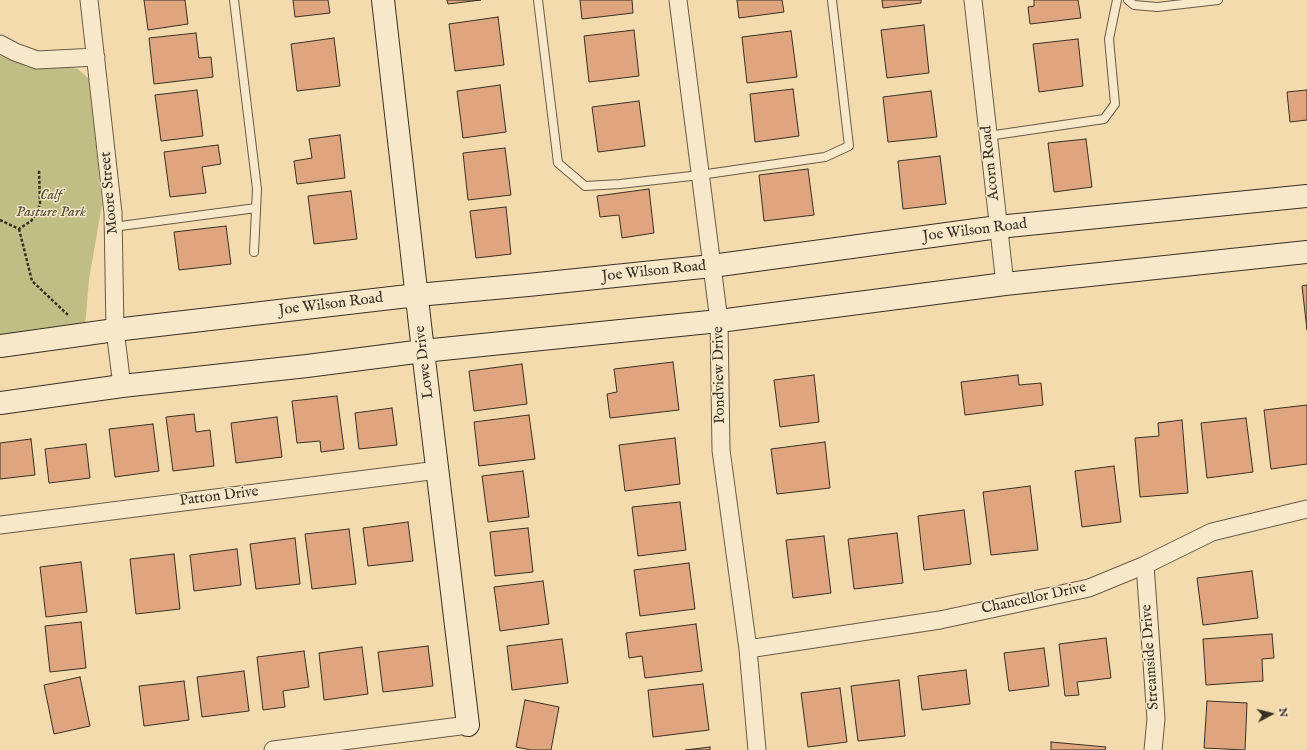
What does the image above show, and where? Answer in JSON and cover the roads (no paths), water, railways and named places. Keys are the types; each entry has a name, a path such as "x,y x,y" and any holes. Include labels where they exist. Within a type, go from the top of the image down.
{"main road":[{"name":"Lowe Drive","path":"383,0 468,725"},
{"name":"Joe Wilson Road","path":"0,346 115,330 417,295 712,266 998,228 1307,196"},
{"path":"0,403 122,386 307,366 423,351 719,321 1005,284 1307,252"}],"street":[{"name":"Moore Street","path":"89,0 113,213 115,330 122,386"},
{"name":"Pondview Drive","path":"678,0 719,321 721,450 748,649 757,750"},
{"name":"Acorn Road","path":"973,0 1005,284"},
{"path":"0,44 15,52 37,60 96,57"},
{"name":"Patton Drive","path":"0,525 438,470"},
{"name":"Chancellor Drive","path":"748,649 940,620 1089,588 1145,565 1212,532 1307,509"},
{"name":"Streamside Drive","path":"1145,565 1156,719 1153,750"},
{"path":"273,750 468,725"}],"lane":[{"path":"234,0 257,189 254,252"},
{"path":"538,0 558,162 585,186 620,184 700,175 826,157 849,146 832,0"},
{"path":"988,136 1104,119 1115,104 1109,39 1117,0"},
{"path":"1128,0 1134,5 1157,7 1218,0"},
{"path":"113,226 256,208"}],"park label":[{"name":"Calf Pasture Park","path":"51,204"}]}
